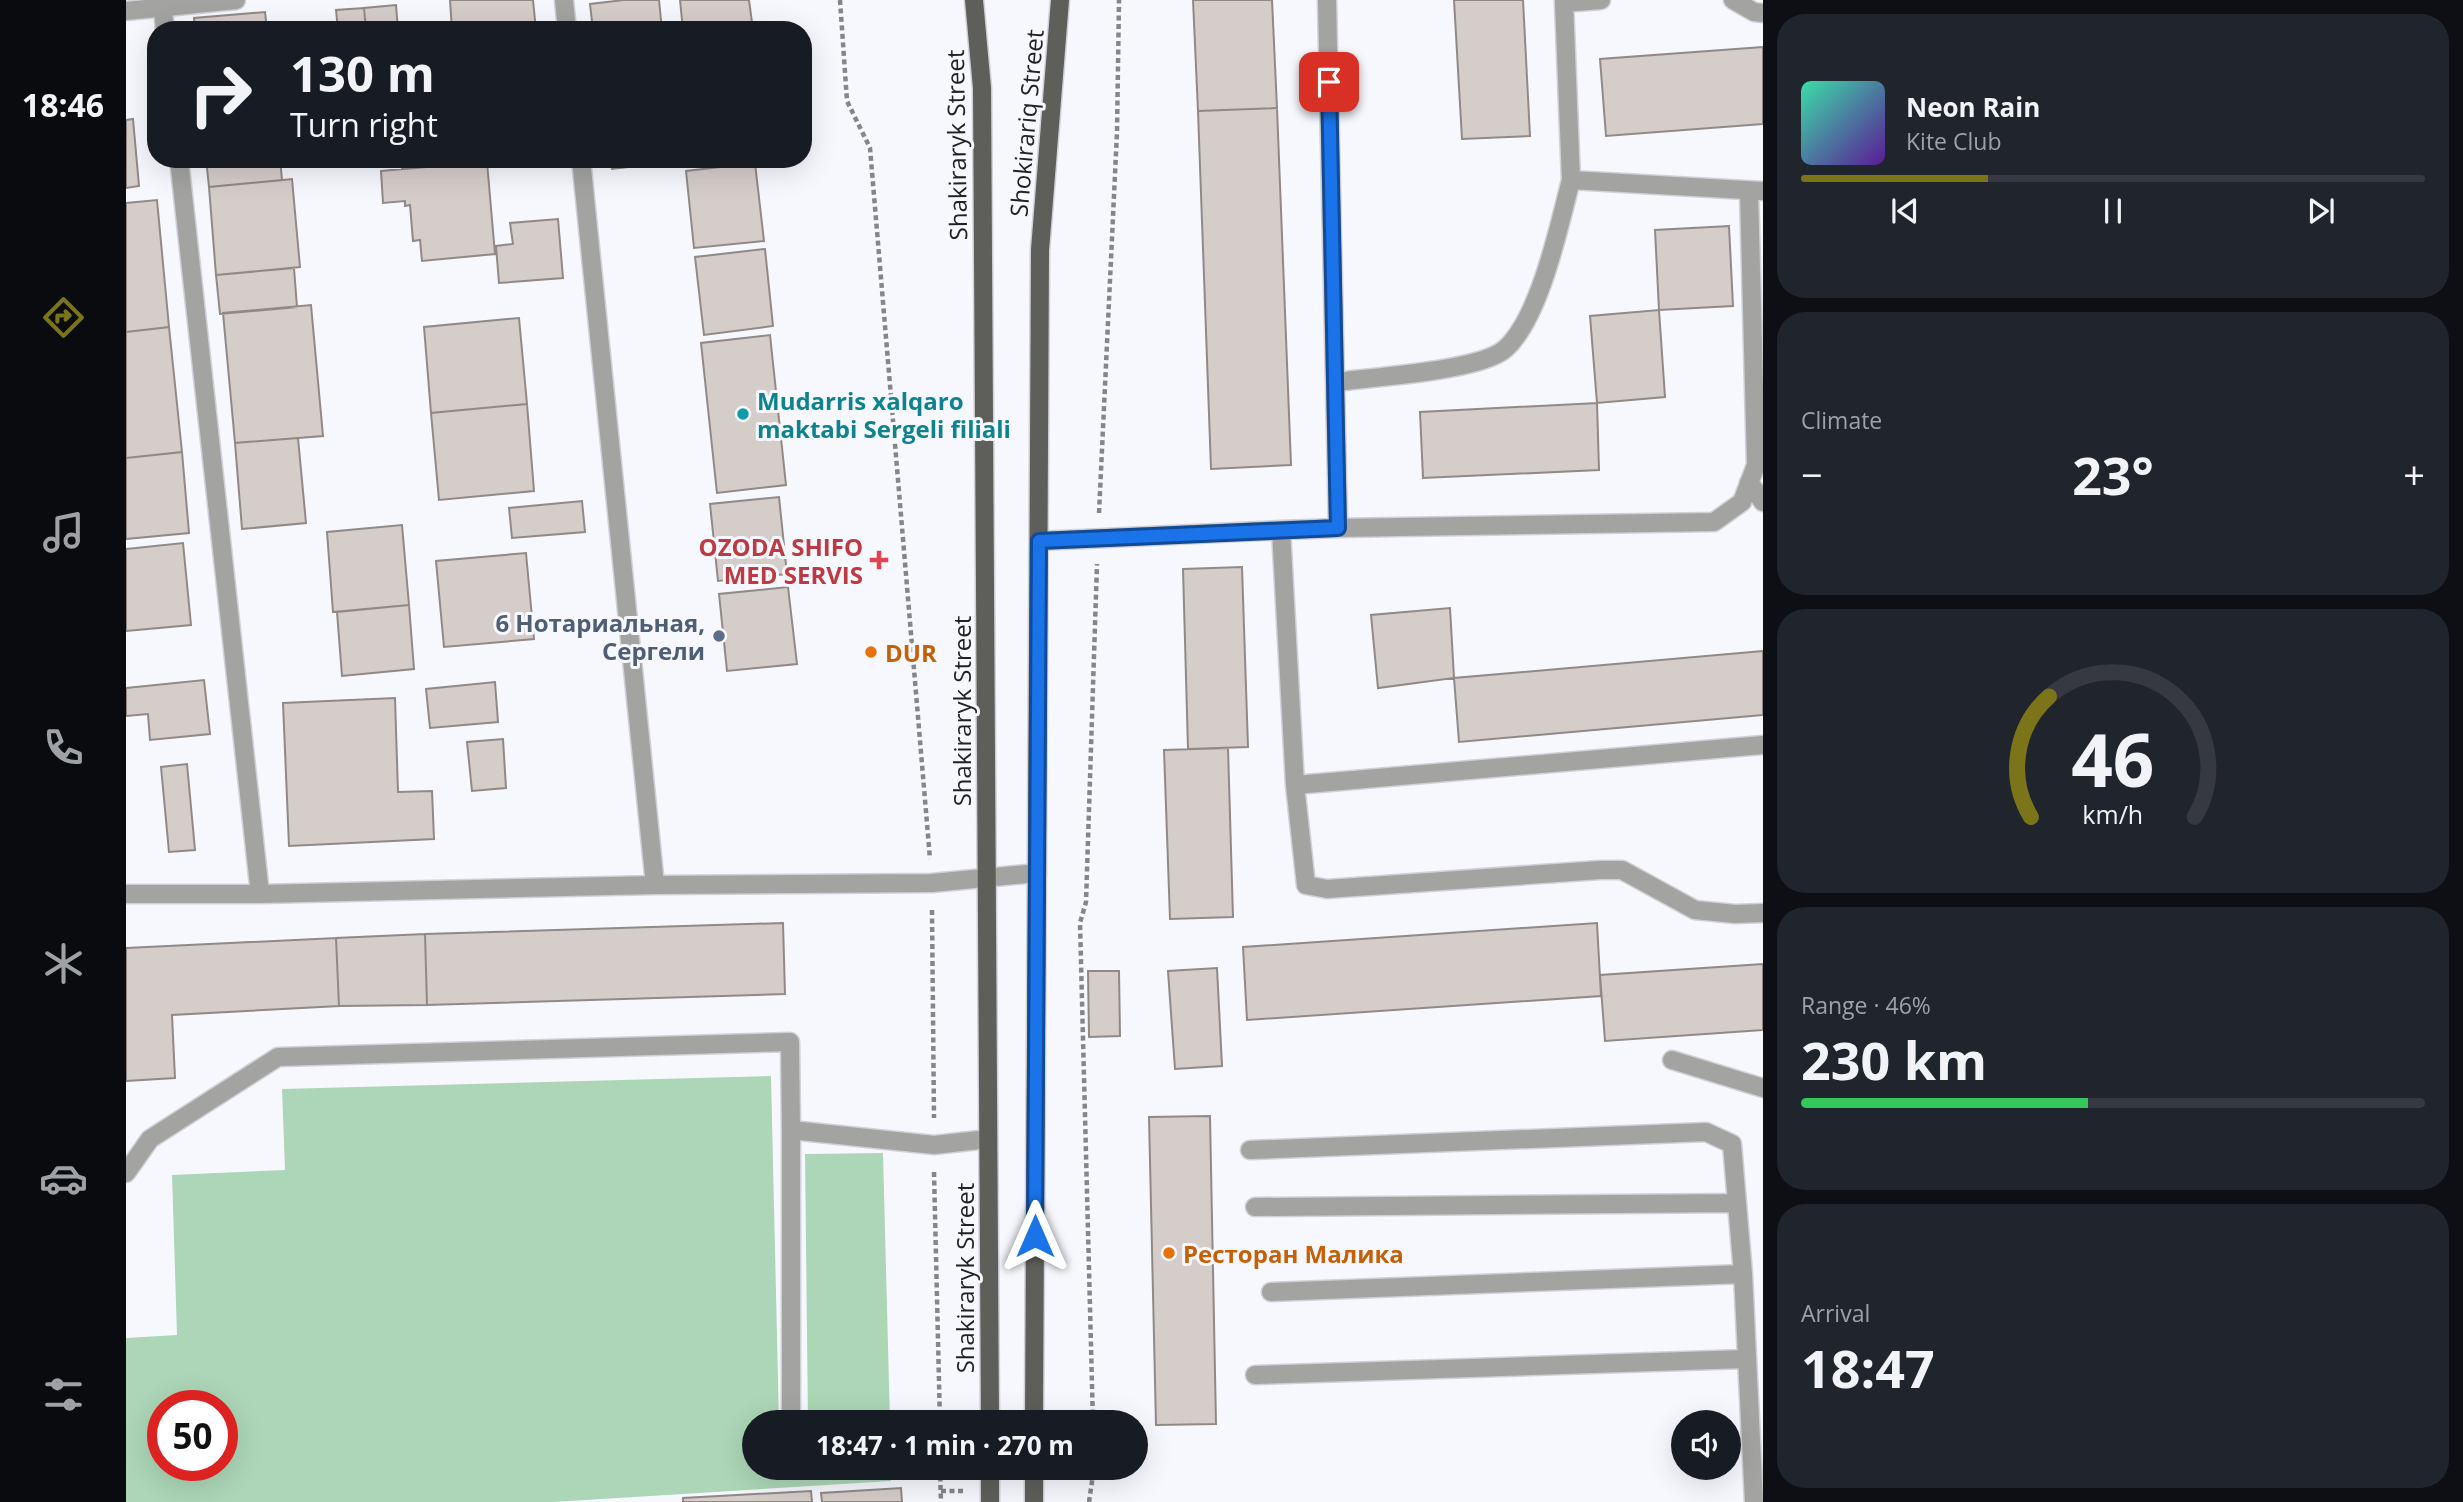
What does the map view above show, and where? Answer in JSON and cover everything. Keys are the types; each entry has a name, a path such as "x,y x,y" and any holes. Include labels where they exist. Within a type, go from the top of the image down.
{"main road":[{"name":"Shakiraryk Street","path":"974,0 982,88 990,1410"},
{"path":"1034,1410 1040,250 1060,0"},
{"path":"990,1480 990,1502"},
{"path":"1034,1480 1034,1502"}],"street":[{"path":"126,11 162,4 236,0"},
{"path":"564,0 566,21"},
{"path":"1327,0 1338,528"},
{"path":"1336,382 1468,365 1504,351 1525,326 1551,257 1571,180 1564,2 1601,0"},
{"path":"1733,0 1755,12 1763,13"},
{"path":"180,168 260,894"},
{"path":"582,168 655,885"},
{"path":"1039,541 1338,528 1714,522 1742,502 1756,465 1756,191 1571,180"},
{"path":"1749,482 1763,502"},
{"path":"1281,530 1295,785 1306,885 1327,889 1622,870 1695,910 1735,914 1763,913"},
{"path":"1295,785 1763,745"},
{"path":"126,894 932,883 1037,873"},
{"path":"126,1173 150,1139 278,1057 790,1042 791,1410"},
{"path":"1672,1060 1763,1088"},
{"path":"791,1130 934,1145 988,1139"},
{"path":"1250,1150 1706,1132 1732,1144 1743,1274 1754,1502"},
{"path":"1255,1206 1737,1203"},
{"path":"1272,1292 1743,1274"},
{"path":"1255,1375 1745,1359"}],"path":[{"path":"840,0 847,101 870,148 932,883 940,1410"},
{"path":"1093,1410 1080,923 1086,902 1098,539 1117,145 1119,0"},
{"path":"940,1480 941,1502"},
{"path":"1089,1502 1092,1480"}],"green space":[{"path":"771,1076 779,1410 742,1410 742,1480 891,1481 553,1502 126,1502 126,1338 177,1335 172,1175 285,1170 282,1089"},
{"path":"883,1153 890,1410 808,1410 805,1154"}],"building":[{"path":"450,0 533,0 535,21 451,21"},
{"path":"659,0 661,21 592,21 590,4"},
{"path":"680,0 749,0 752,21 682,21"},
{"path":"1193,0 1272,0 1277,108 1198,111"},
{"path":"1454,0 1523,0 1530,136 1462,139"},
{"path":"396,5 397,21 365,21 364,8"},
{"path":"364,8 365,21 337,21 336,10"},
{"path":"265,12 266,21 194,21 194,18"},
{"path":"1763,47 1763,124 1606,136 1600,59"},
{"path":"1277,108 1291,465 1211,469 1198,111"},
{"path":"133,119 139,186 126,188 126,120"},
{"path":"207,168 281,168 282,180 209,187"},
{"path":"488,168 495,254 422,261 420,240 413,241 410,205 405,206 405,201 383,203 381,171"},
{"path":"756,168 764,241 694,248 686,171"},
{"path":"292,179 300,267 216,275 209,187"},
{"path":"157,200 169,327 126,332 126,203"},
{"path":"558,219 563,278 499,283 496,246 513,244 510,223"},
{"path":"1729,226 1733,306 1659,310 1655,230"},
{"path":"765,249 773,326 704,335 695,257"},
{"path":"294,268 297,307 220,314 216,275"},
{"path":"311,305 323,436 235,443 223,313"},
{"path":"1659,310 1665,397 1597,403 1590,316"},
{"path":"519,318 527,404 431,413 424,327"},
{"path":"169,327 182,452 126,458 126,332"},
{"name":"Mudarris xalqaro maktabi Sergeli filiali","path":"770,335 786,485 717,493 701,343"},
{"path":"1597,403 1599,470 1423,478 1420,412"},
{"path":"527,404 534,491 439,500 431,413"},
{"path":"298,438 306,523 242,529 235,443"},
{"path":"182,452 189,533 126,539 126,458"},
{"path":"779,497 787,574 718,581 710,504"},
{"path":"582,501 585,532 512,538 509,508"},
{"path":"402,525 409,605 333,612 327,532"},
{"path":"183,543 191,625 126,631 126,549"},
{"path":"526,553 534,639 444,647 436,561"},
{"path":"1242,567 1248,747 1188,749 1183,569"},
{"path":"788,587 797,664 727,671 719,594"},
{"path":"409,605 414,669 342,676 337,612"},
{"path":"1450,608 1454,678 1378,688 1371,615"},
{"path":"1763,651 1763,715 1459,742 1454,678"},
{"path":"204,680 210,734 150,740 148,714 126,716 126,688"},
{"path":"495,682 498,722 430,728 426,689"},
{"path":"395,698 398,792 432,791 434,839 289,846 283,703"},
{"path":"503,739 506,788 472,791 467,742"},
{"path":"1228,748 1233,917 1170,919 1164,750"},
{"path":"187,764 195,850 169,852 161,767"},
{"path":"783,923 785,994 427,1005 425,934"},
{"path":"1597,923 1601,996 1247,1020 1243,947"},
{"path":"425,934 427,1005 339,1006 336,938"},
{"path":"336,938 339,1006 172,1015 175,1078 126,1081 126,948"},
{"path":"1763,964 1763,1030 1605,1041 1600,975"},
{"path":"1217,968 1222,1066 1175,1069 1168,971"},
{"path":"1088,971 1119,971 1120,1036 1089,1037"},
{"path":"1210,1116 1216,1424 1156,1425 1149,1117"},
{"path":"901,1488 902,1502 822,1502 821,1493"},
{"path":"811,1491 812,1502 683,1502 683,1498"}],"place":[{"name":"Mudarris xalqaro maktabi Sergeli filiali","path":"743,414"},
{"name":"OZODA SHIFO MED SERVIS","path":"879,560"},
{"name":"6 Нотариальная, Сергели","path":"719,636"},
{"name":"DUR","path":"871,652"},
{"name":"Ресторан Малика","path":"1169,1253"}],"route":[{"path":"1035,1236 1039,541 1338,528 1329,82"}]}
